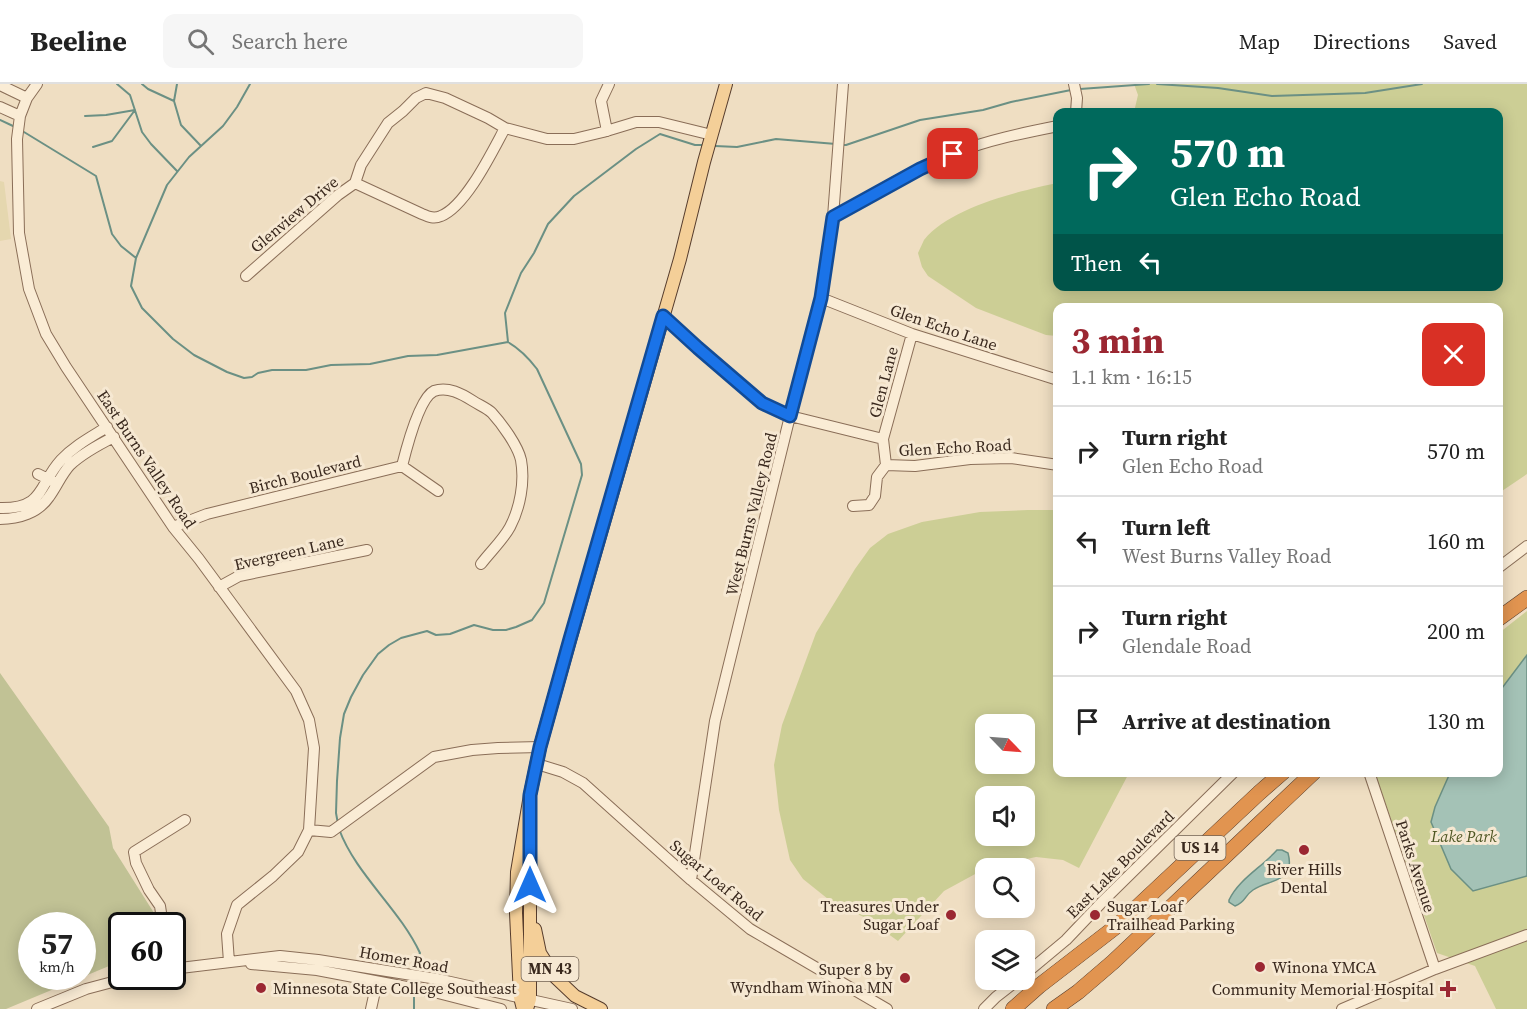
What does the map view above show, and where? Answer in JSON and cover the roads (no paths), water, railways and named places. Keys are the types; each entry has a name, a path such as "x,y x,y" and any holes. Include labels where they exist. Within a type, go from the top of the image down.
{"highway":[{"path":"1503,603 1527,586"},
{"path":"1503,615 1527,598"},
{"name":"US 14","path":"1013,1009 1118,925 1278,777"},
{"name":"US 14","path":"1054,1009 1113,962 1309,777"}],"main road":[{"name":"MN 43","path":"525,1004 516,913 517,872 540,747 680,259 726,84"},
{"name":"MN 43","path":"525,1004 530,907 530,795"},
{"name":"MN 43","path":"530,907 540,953 556,978 575,996 601,1009"}],"street":[{"name":"East Burns Valley Road","path":"37,84 27,98 20,116 17,162 19,233 29,289 46,334 107,428 173,527 296,691 309,720 314,748 309,830"},
{"path":"607,131 602,101 609,84"},
{"name":"West Burns Valley Road","path":"691,880 715,721 821,298 833,217 843,84"},
{"path":"1074,84 1076,108"},
{"path":"0,85 27,98"},
{"name":"Glenview Drive","path":"246,276 338,195 355,183 361,165 388,123 428,89 506,128 547,139 574,139 636,122 659,122 711,135"},
{"path":"0,107 20,116"},
{"path":"833,217 920,169 953,154 1004,138 1053,127"},
{"path":"355,183 422,214 432,218 440,217 459,203 506,128"},
{"name":"Glen Echo Lane","path":"821,298 912,334 1053,378"},
{"name":"Glen Echo Road","path":"663,316 762,403 790,416 883,439 886,465 915,466 969,459 1011,458 1053,464"},
{"name":"Glen Lane","path":"883,439 912,334"},
{"path":"438,491 402,466 409,438 424,402 433,392 447,389 464,395 491,412 508,434 520,459 522,480 519,504 509,528 481,564"},
{"path":"0,519 17,518 40,507 49,498 62,459 86,440 107,428"},
{"path":"0,508 14,508 28,503 91,449 114,437"},
{"path":"853,506 869,505 875,496 877,477 886,465"},
{"name":"Birch Boulevard","path":"173,527 207,514 402,466"},
{"path":"38,474 53,481"},
{"path":"1503,564 1527,546"},
{"name":"Evergreen Lane","path":"219,587 239,576 367,550"},
{"path":"229,962 226,934 237,905 298,852 309,830 331,832 434,757 472,750 540,747"},
{"name":"Sugar Loaf Road","path":"537,764 563,772 583,783 691,880 750,929 887,1009"},
{"name":"East Lake Boulevard","path":"1035,966 1066,940 1229,777"},
{"name":"Parks Avenue","path":"1371,777 1435,969"},
{"path":"161,912 160,906 149,890 136,862 134,852 185,820"},
{"path":"1342,1009 1435,969 1527,935"},
{"name":"Homer Road","path":"186,967 280,956 318,960 437,979 525,1004 572,1009"},
{"name":"Homer Road","path":"229,962 316,970 438,993 501,1009"},
{"path":"371,1009 377,982"},
{"path":"37,1009 86,989 108,983"},
{"path":"984,1009 1005,990"}],"waterway":[{"path":"117,84 130,95 142,132 177,171"},
{"path":"142,84 174,101"},
{"path":"177,84 174,101 181,125 201,146"},
{"path":"250,84 223,126 189,157 167,185 136,258 131,286 142,308 173,339 194,355 244,378 272,370 306,370 331,365 370,364 408,356 437,355 508,342 524,354 537,369 581,464 582,475 544,603 532,620 506,630 493,630 474,625 450,634 436,635 427,631 401,638 378,654 363,675 344,714 337,781 338,824"},
{"path":"1080,89 1149,84"},
{"path":"1157,84 1218,88 1272,96 1365,93 1422,84"},
{"path":"841,145 920,120 983,110 1071,90"},
{"path":"85,116 135,110"},
{"path":"93,147 112,141 135,110"},
{"path":"0,120 13,126"},
{"path":"24,132 96,176 112,234 121,246 136,258"},
{"path":"508,342 505,313 521,273 548,224 574,196 636,149 660,134 702,145"},
{"path":"715,146 737,147 776,139 836,144"},
{"path":"339,829 346,846 401,921 420,953 412,971"},
{"path":"414,992 414,1009"}],"place":[{"name":"River Hills Dental","path":"1304,850"},
{"name":"Treasures Under Sugar Loaf","path":"951,915"},
{"name":"Sugar Loaf Trailhead Parking","path":"1095,915"},
{"name":"Winona YMCA","path":"1260,967"},
{"name":"Super 8 by Wyndham Winona MN","path":"905,978"},
{"name":"Minnesota State College Southeast","path":"261,988"},
{"name":"Community Memorial Hospital","path":"1448,989"}],"park label":[{"name":"Lake Park","path":"1464,836"}]}
